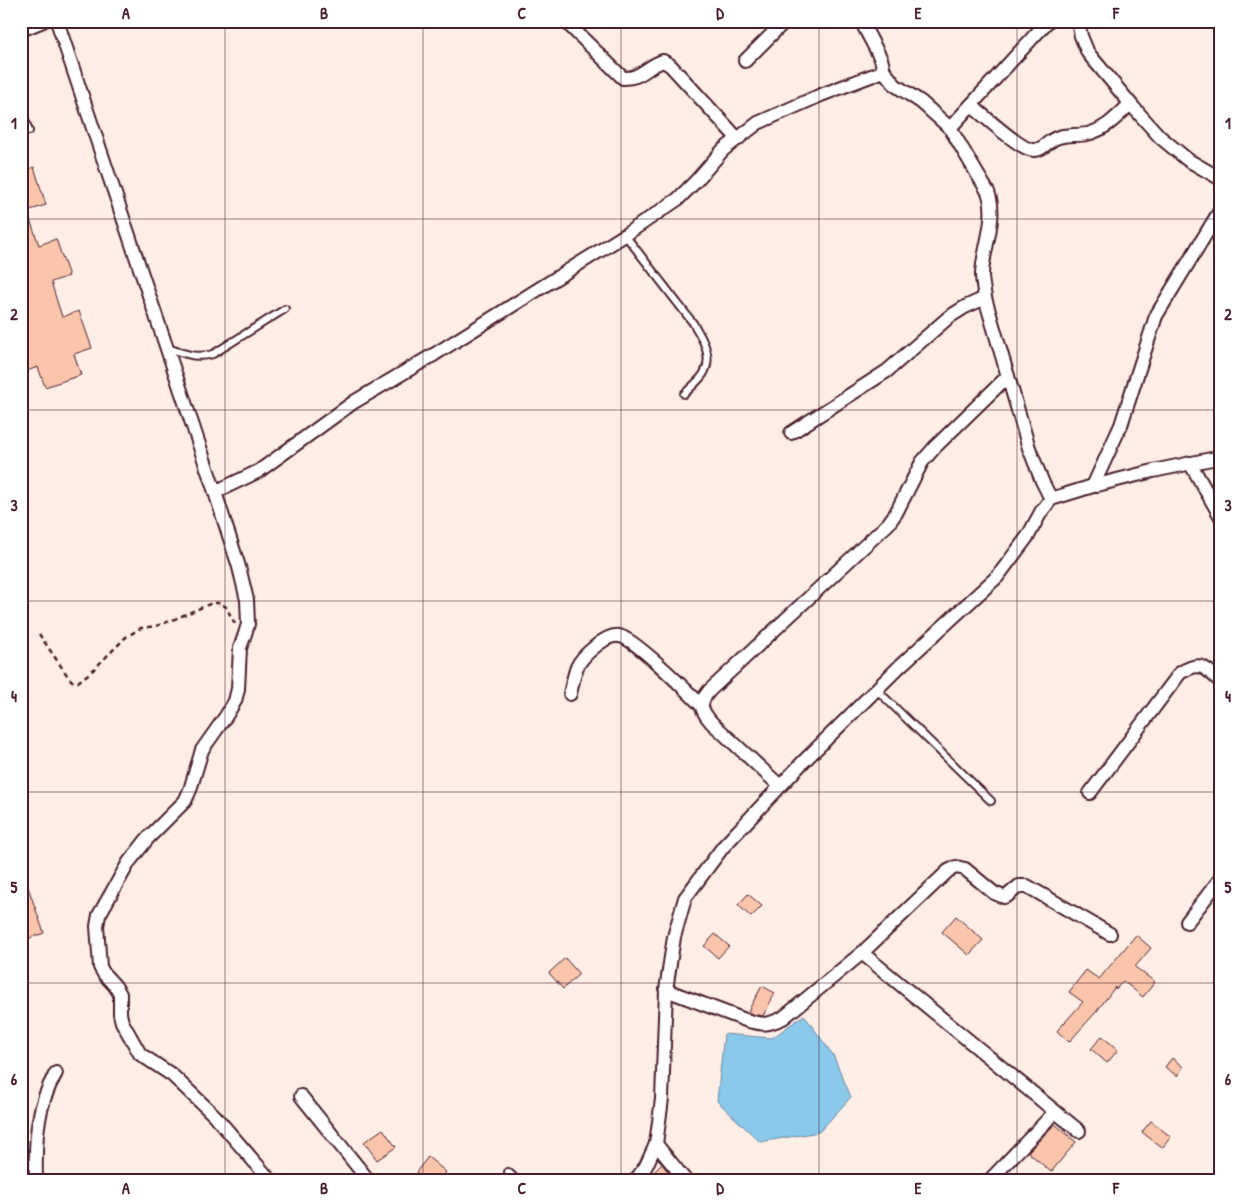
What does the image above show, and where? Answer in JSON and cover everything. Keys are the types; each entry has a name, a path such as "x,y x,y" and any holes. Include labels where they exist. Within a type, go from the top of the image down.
{"street":[{"path":"21,30 43,21"},
{"path":"57,21 215,492 239,567 247,600 248,624 240,648 236,701 202,750 190,790 184,801 148,838 129,862 100,915 97,926 100,967 120,994 122,1022 140,1054 172,1075 214,1115 271,1181"},
{"path":"565,21 623,78 638,76 656,63 663,61 670,65 738,139"},
{"path":"745,61 785,21"},
{"path":"861,21 882,60 884,71 895,86 921,102 950,128 992,202 982,274 984,298 1029,448 1051,499"},
{"path":"950,128 1048,21"},
{"path":"1078,21 1081,36 1088,53 1130,104 1160,137 1188,160 1221,179"},
{"path":"215,492 259,470 354,402 435,354 625,235 678,199 723,150 758,123 821,95 884,71"},
{"path":"971,105 1016,142 1034,150 1043,147 1053,139 1063,136 1087,134 1110,124 1130,104"},
{"path":"1093,486 1121,425 1156,316 1221,209"},
{"path":"791,433 887,371 949,317 964,307 984,298"},
{"path":"780,786 704,714 702,706 704,698 709,691 888,524 896,513 922,462 935,446 1008,376"},
{"path":"635,1181 646,1166 656,1144 662,1099 666,990 674,937 685,898 723,847 802,762 900,666 998,576 1028,536 1041,512 1051,499 1093,486 1221,457"},
{"path":"1190,463 1221,517"},
{"path":"570,694 577,668 583,657 609,637 617,635 624,637 635,645 702,706"},
{"path":"1090,793 1180,673 1197,665 1207,669 1221,682"},
{"path":"666,990 748,1021 770,1024 783,1018 862,953 948,871 956,867 965,869 994,894 999,896 1007,896 1019,886 1026,886 1110,934"},
{"path":"1187,922 1221,878"},
{"path":"862,953 1078,1131"},
{"path":"36,1181 36,1136 40,1111 56,1073"},
{"path":"301,1096 369,1181"},
{"path":"989,1181 1055,1112"},
{"path":"656,1144 686,1181"}],"lane":[{"path":"21,109 29,130"},
{"path":"625,235 693,323 702,338 708,359 706,371 684,394"},
{"path":"167,348 202,357 213,354 285,309"},
{"path":"876,690 991,801"},
{"path":"508,1172 518,1181"}],"path":[{"path":"39,634 66,675 72,681 78,682 92,671 126,637 135,631 170,621 212,603 220,603 226,607 242,642"}],"water":[{"path":"804,1015 833,1055 851,1097 819,1132 760,1142 717,1101 724,1034 772,1038"}],"building":[{"path":"34,167 46,205 27,211 39,245 56,239 69,276 51,282 62,317 79,311 92,348 74,354 81,375 45,387 38,367 21,373 21,172"},
{"path":"23,873 44,933 21,941 21,874"},
{"path":"748,894 762,906 751,917 738,905"},
{"path":"956,916 983,940 969,955 942,932"},
{"path":"715,934 729,946 718,958 704,946"},
{"path":"1136,935 1151,948 1135,967 1155,982 1143,997 1123,981 1116,989 1115,987 1097,1011 1069,1042 1057,1031 1083,1002 1069,992 1086,970 1099,979"},
{"path":"565,958 579,974 563,989 549,973"},
{"path":"762,986 775,993 763,1016 752,1014 748,1011"},
{"path":"1102,1036 1118,1050 1107,1063 1091,1049"},
{"path":"1172,1058 1183,1067 1177,1076 1165,1067"},
{"path":"1151,1121 1171,1137 1162,1148 1142,1132"},
{"path":"1055,1124 1076,1142 1051,1172 1028,1152"},
{"path":"383,1129 396,1147 377,1160 364,1142"},
{"path":"428,1157 446,1172 439,1181 426,1181 416,1172"},
{"path":"662,1164 671,1176 666,1181 645,1181"}]}
